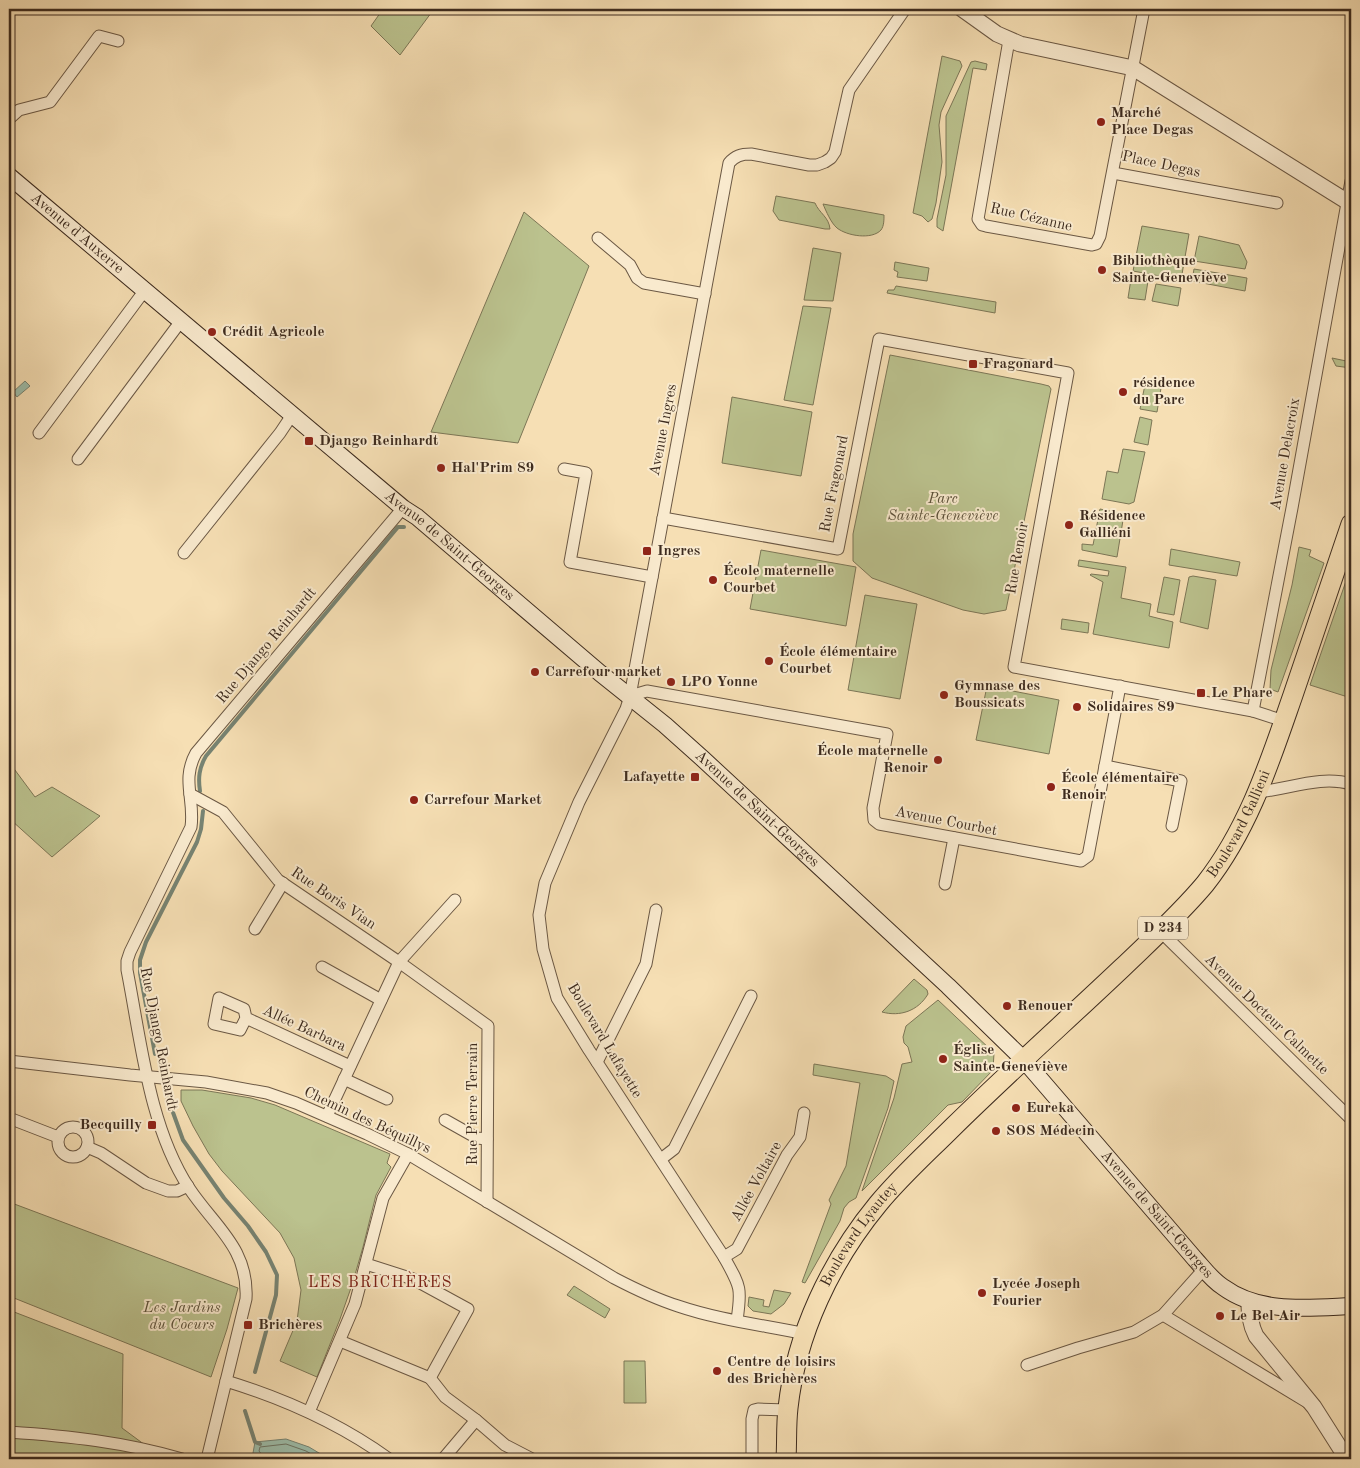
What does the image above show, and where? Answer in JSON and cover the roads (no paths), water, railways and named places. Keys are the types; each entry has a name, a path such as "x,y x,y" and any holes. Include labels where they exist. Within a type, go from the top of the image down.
{"main road":[{"name":"Avenue d'Auxerre","path":"9,176 145,290"},
{"name":"Avenue de Saint-Georges","path":"145,290 600,673 665,725 745,798 948,986 1023,1059 1204,1269 1221,1286 1235,1295 1250,1301 1288,1308 1351,1306"},
{"name":"Boulevard Gallieni","path":"1023,1059 1160,931 1205,884 1238,836 1258,792 1284,721 1351,524"},
{"name":"Boulevard Lyautey","path":"786,1459 788,1410 793,1378 806,1334 821,1295 848,1245 879,1202 902,1177 1023,1059"}],"street":[{"name":"Avenue Ingres","path":"630,696 727,170 733,158 744,154 809,165 817,165 831,158 838,144 849,90 906,9"},
{"path":"962,9 997,34 1009,40 1037,48 1133,68 1349,203"},
{"name":"Place Degas","path":"1144,9 1112,173 1276,203"},
{"path":"9,119 19,110 50,102 98,36 118,41"},
{"name":"Rue Cézanne","path":"1009,40 978,215 980,222 986,226 1087,245 1096,244 1100,236 1112,173"},
{"name":"Avenue Delacroix","path":"1253,711 1349,203 1351,181"},
{"path":"598,238 630,265 637,278 644,283 705,294"},
{"path":"39,433 145,290"},
{"path":"78,459 181,321"},
{"name":"Rue Renoir","path":"879,338 1068,373 1014,667 1253,711 1284,721"},
{"name":"Rue Fragonard","path":"663,518 838,549 879,338"},
{"path":"184,553 280,433 292,415"},
{"path":"564,468 586,473 570,562 652,577"},
{"name":"Rue Django Reinhardt","path":"207,1459 246,1299 246,1276 234,1246 188,1186 172,1155 159,1123 148,1077 127,970 127,961 192,827 189,776 190,764 196,753 403,508"},
{"name":"Avenue Courbet","path":"630,696 647,691 887,734 873,808 874,820 885,826 1076,861 1085,860 1088,856 1120,686"},
{"name":"Boulevard Lafayette","path":"630,696 626,708 579,802 545,883 539,915 542,949 556,998 724,1257 738,1282 740,1290 738,1320"},
{"path":"1105,766 1180,781 1172,826"},
{"path":"1258,792 1325,781 1351,784"},
{"name":"Rue Boris Vian","path":"190,794 223,812 278,880 399,962"},
{"path":"945,884 954,838"},
{"path":"255,930 282,883"},
{"path":"327,1116 399,962 455,900"},
{"path":"597,1062 646,964 656,910"},
{"name":"Avenue Docteur Calmette","path":"1160,931 1351,1119"},
{"name":"Rue Pierre Terrain","path":"399,962 488,1026 488,1202"},
{"path":"322,967 381,1000"},
{"path":"661,1159 674,1149 751,996"},
{"name":"Allée Barbara","path":"246,1018 350,1066"},
{"name":"Chemin des Béquillys","path":"9,1061 206,1082 267,1093 327,1116 408,1154 614,1278 648,1295 677,1306 738,1320"},
{"path":"344,1079 387,1099"},
{"name":"Allée Voltaire","path":"724,1257 737,1249 787,1155 800,1137 804,1113"},
{"path":"9,1118 58,1137"},
{"path":"445,1120 476,1138 487,1139"},
{"path":"68,1127 78,1127 86,1133 87,1147 80,1155 70,1157 65,1155 58,1147 58,1137 68,1127"},
{"path":"87,1147 102,1152 146,1184 168,1192 177,1191 188,1186"},
{"path":"309,1412 355,1304 383,1198 408,1154"},
{"path":"366,1264 413,1279 468,1309 430,1378"},
{"path":"1027,1365 1134,1332 1162,1315 1204,1269"},
{"path":"1250,1301 1251,1326 1256,1336 1314,1407 1347,1459"},
{"path":"1162,1315 1314,1407"},
{"path":"738,1320 806,1334"},
{"path":"340,1341 430,1378 445,1397 505,1445 532,1459"},
{"path":"226,1381 261,1391 309,1412 351,1434 390,1459"},
{"path":"752,1459 752,1415 754,1410 788,1410"},
{"path":"443,1459 476,1420"},
{"path":"9,1432 87,1438 182,1459"}],"water":[{"path":"25,381 30,386 17,397 13,392"},
{"path":"286,1439 309,1447 329,1459 260,1459 253,1453 255,1442"}],"waterway":[{"path":"200,791 200,773 206,756 398,527 404,527"},
{"path":"155,1054 140,973 140,960 146,942 197,842 203,811"},
{"path":"167,1096 183,1140 224,1198 248,1226 266,1252 277,1275 276,1295 255,1372"},
{"path":"245,1411 255,1442 260,1444"}],"place":[{"name":"Marché Place Degas","path":"1101,122"},
{"name":"Bibliothèque Sainte-Geneviève","path":"1102,270"},
{"name":"Crédit Agricole","path":"212,332"},
{"name":"Fragonard","path":"973,364"},
{"name":"résidence du Parc","path":"1123,392"},
{"name":"Django Reinhardt","path":"309,441"},
{"name":"Hal'Prim 89","path":"441,468"},
{"name":"Résidence Galliéni","path":"1069,525"},
{"name":"Ingres","path":"647,551"},
{"name":"École maternelle Courbet","path":"713,580"},
{"name":"École élémentaire Courbet","path":"769,661"},
{"name":"Carrefour market","path":"535,672"},
{"name":"LPO Yonne","path":"671,682"},
{"name":"Le Phare","path":"1201,693"},
{"name":"Gymnase des Boussicats","path":"944,695"},
{"name":"Solidaires 89","path":"1077,707"},
{"name":"École maternelle Renoir","path":"938,760"},
{"name":"Lafayette","path":"695,777"},
{"name":"École élémentaire Renoir","path":"1051,787"},
{"name":"Carrefour Market","path":"414,800"},
{"name":"Renouer","path":"1007,1006"},
{"name":"Église Sainte-Geneviève","path":"943,1059"},
{"name":"Eureka","path":"1016,1108"},
{"name":"Becquilly","path":"152,1125"},
{"name":"SOS Médecin","path":"996,1131"},
{"name":"Lycée Joseph Fourier","path":"982,1293"},
{"name":"Le Bel Air","path":"1220,1316"},
{"name":"Brichères","path":"248,1325"},
{"name":"Centre de loisirs des Brichères","path":"717,1371"}],"district":[{"name":"LES BRICHÈRES","path":"380,1283"}],"park label":[{"name":"Parc Sainte-Geneviève","path":"943,508"},
{"name":"Les Jardins du Coeurs","path":"182,1316"}]}
